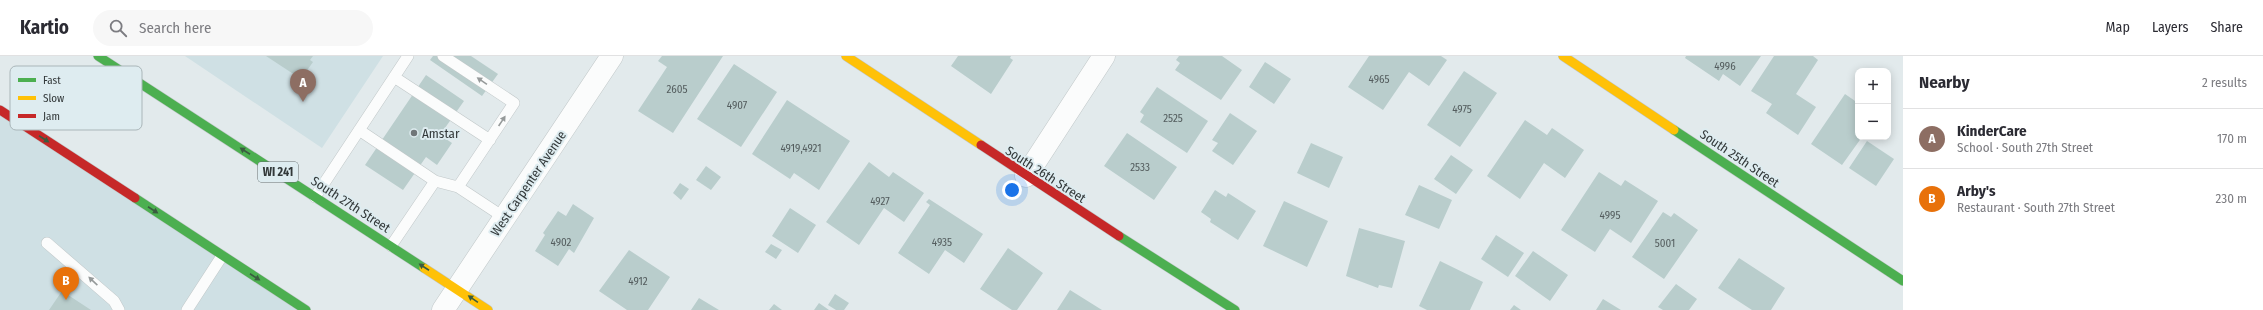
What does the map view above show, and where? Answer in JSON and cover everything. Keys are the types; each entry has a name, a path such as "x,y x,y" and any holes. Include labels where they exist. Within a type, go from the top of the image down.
{"street":[{"name":"South 27th Street","path":"98,56 113,66"},
{"name":"West Carpenter Avenue","path":"443,310 612,56"},
{"name":"South 26th Street","path":"846,56 1026,176 1226,306 1235,310"},
{"path":"1026,176 1104,56"},
{"name":"South 25th Street","path":"1563,56 1903,281"},
{"name":"South 27th Street","path":"142,85 457,288 488,310"},
{"path":"0,110 10,117"},
{"path":"30,130 306,310"}],"lane":[{"path":"315,197 408,56"},
{"path":"443,56 514,103 458,187"},
{"path":"394,77 490,140"},
{"path":"359,130 435,181 458,187 505,218"},
{"path":"392,246 435,181"},
{"path":"47,242 114,301 119,310"},
{"path":"187,310 222,256"}],"shaded area":[{"path":"185,56 383,56 322,148"},
{"path":"0,110 10,117 10,130 31,130 306,310 0,310"}],"building":[{"path":"266,56 313,56 310,60 313,62 301,79"},
{"path":"433,56 471,56 498,74 482,96 430,60"},
{"path":"662,56 723,56 673,133 638,111 667,67 658,61"},
{"path":"958,56 1011,56 1010,58 1013,60 991,94 951,66"},
{"path":"1179,56 1222,56 1242,70 1221,100 1175,70 1180,63 1176,60"},
{"path":"1369,56 1441,56 1447,60 1429,86 1409,72 1383,110 1348,87"},
{"path":"1686,56 1761,56 1740,86 1723,74 1719,81 1685,58"},
{"path":"1774,56 1813,56 1818,60 1796,94 1816,107 1798,135 1766,113 1772,104 1751,91"},
{"path":"1265,62 1291,79 1274,104 1249,87"},
{"path":"734,64 777,92 741,147 697,119"},
{"path":"1464,71 1497,93 1460,147 1427,125"},
{"name":"Amstar","path":"426,75 464,101 440,135 452,143 437,165 426,157 403,190 365,165"},
{"path":"1157,87 1208,121 1187,153 1140,122 1144,115 1140,112"},
{"path":"1845,94 1855,101 1855,140 1860,140 1842,165 1811,144"},
{"path":"787,100 850,141 819,190 794,173 790,179 752,154"},
{"path":"1230,113 1257,131 1233,165 1212,151 1218,143 1212,140"},
{"path":"1525,120 1547,135 1552,128 1584,150 1565,178 1544,163 1520,199 1487,176"},
{"path":"1127,133 1177,167 1154,200 1104,166"},
{"path":"1867,141 1894,159 1876,186 1849,168"},
{"path":"1311,143 1343,157 1329,188 1297,173"},
{"path":"1451,155 1473,170 1456,194 1434,179"},
{"path":"869,162 889,177 893,172 924,193 904,222 884,208 859,245 826,222"},
{"path":"706,166 721,177 711,190 696,180"},
{"path":"1599,172 1621,186 1625,180 1658,201 1631,243 1610,229 1595,252 1561,230"},
{"path":"680,183 689,189 681,200 673,193"},
{"path":"1419,185 1452,200 1439,229 1405,215"},
{"path":"1215,190 1226,197 1228,193 1256,211 1238,240 1210,222 1211,219 1201,212"},
{"path":"929,199 983,234 964,263 945,250 929,274 898,253 930,205 926,202"},
{"path":"1284,201 1328,221 1307,267 1263,246"},
{"path":"573,204 594,218 574,253 569,249 558,266 535,251 545,235 543,233 558,211 566,216"},
{"path":"790,208 816,225 798,253 772,236"},
{"path":"1663,212 1671,217 1674,213 1698,230 1664,279 1632,257"},
{"path":"1359,228 1405,241 1392,288 1379,285 1378,288 1346,276"},
{"path":"1496,235 1524,253 1508,277 1481,259"},
{"path":"771,244 782,250 776,259 765,252"},
{"path":"1008,248 1043,273 1017,310 1012,310 980,289"},
{"path":"629,250 670,277 648,310 627,310 599,291"},
{"path":"1533,251 1568,275 1550,301 1515,276"},
{"path":"1739,258 1785,288 1771,310 1752,310 1718,288"},
{"path":"1440,261 1483,282 1470,310 1427,310 1419,306"},
{"path":"1676,284 1697,299 1689,310 1663,310 1658,307"},
{"path":"1070,290 1102,310 1057,310"},
{"path":"62,291 91,310 49,310"},
{"path":"835,294 849,303 844,310 836,310 828,305"},
{"path":"699,298 719,310 691,310"},
{"path":"1603,299 1621,310 1596,310"},
{"path":"819,303 829,310 814,310"},
{"path":"774,304 782,310 769,310"},
{"path":"1514,305 1521,310 1510,310"}],"traffic: fast":[{"path":"98,56 113,66"},
{"path":"142,85 424,268"},
{"path":"1674,130 1903,281"},
{"path":"135,198 306,310"},
{"path":"1119,236 1235,310"}],"traffic: slow":[{"path":"846,56 981,145"},
{"path":"1563,56 1674,130"},
{"path":"424,268 488,310"}],"traffic: jam":[{"path":"0,110 10,117"},
{"path":"31,130 135,198"},
{"path":"981,145 1119,236"}],"place":[{"name":"KinderCare","path":"303,102"},
{"name":"Amstar","path":"414,133"},
{"name":"Arby's","path":"66,300"}]}
